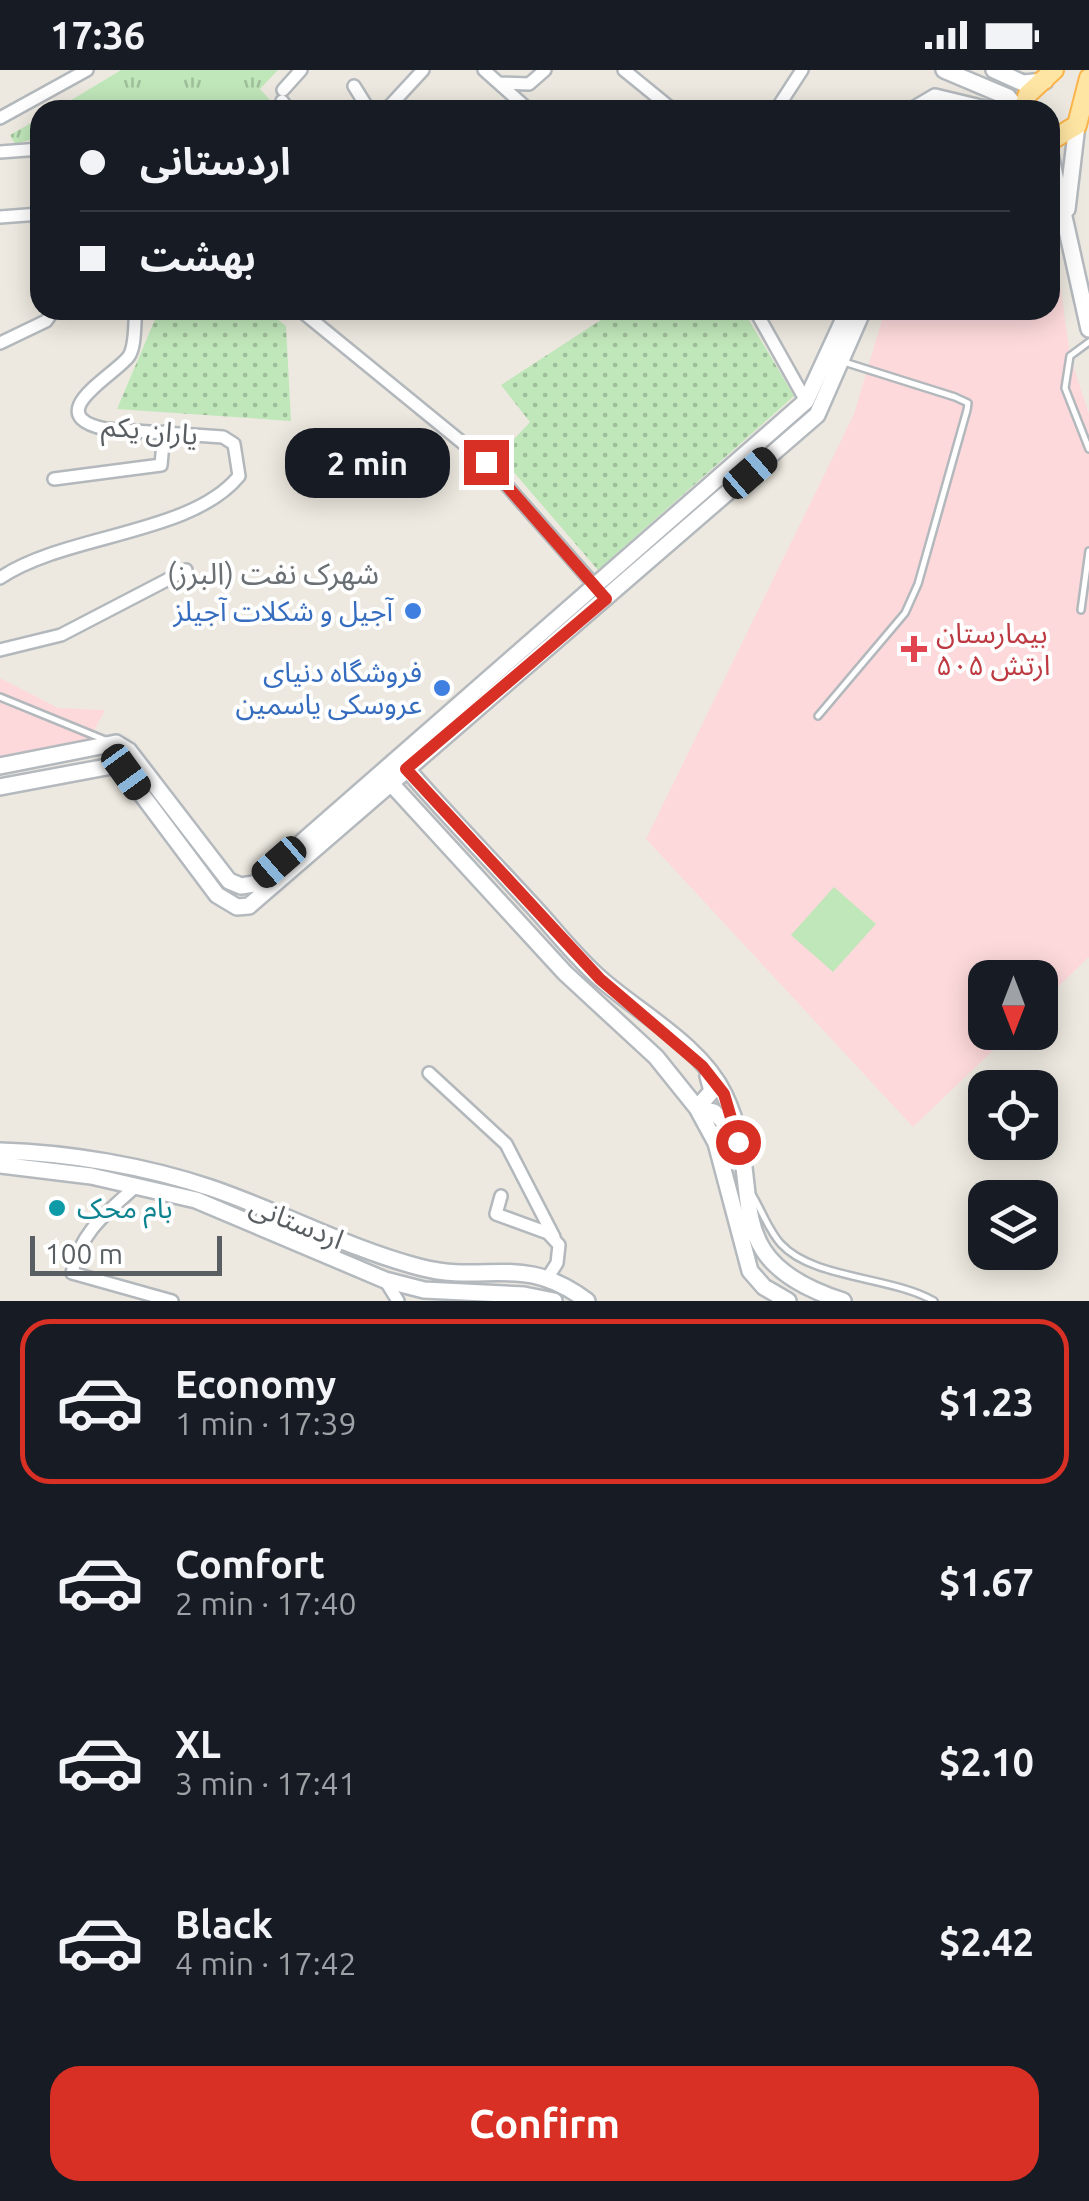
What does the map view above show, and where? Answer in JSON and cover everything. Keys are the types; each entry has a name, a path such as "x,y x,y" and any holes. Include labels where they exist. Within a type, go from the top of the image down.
{"main road":[{"path":"944,70 1011,100"},
{"path":"994,70 1023,83 1049,76"},
{"path":"1025,100 1049,76"},
{"path":"963,100 974,90 964,78"},
{"path":"1066,223 1077,125 1089,78"},
{"path":"1060,135 1077,125"},
{"path":"1060,197 1085,295 1089,328"},
{"path":"0,766 114,743 129,751 230,881 241,886 254,884 386,778 812,419 845,320"},
{"path":"601,594 806,401 857,320"},
{"path":"806,401 812,419"},
{"path":"112,766 114,743"},
{"path":"402,764 600,979 702,1066 724,1094 738,1142 751,1226 762,1252 794,1282 844,1301"},
{"path":"0,787 112,766 126,772 217,895 237,907 260,900 386,778"},
{"path":"386,778 565,974 656,1057 698,1108 716,1143 750,1271 764,1288 788,1301"},
{"path":"698,1108 712,1092 702,1066"},
{"path":"698,1108 714,1112 729,1124 738,1142"},
{"name":"اردستانی","path":"0,1151 149,1173 210,1188 392,1260 429,1270 531,1272 548,1277 587,1301"},
{"name":"اردستانی","path":"0,1166 91,1176 196,1200 385,1280 460,1298 524,1295 554,1301"},
{"path":"134,1188 149,1173"}],"street":[{"path":"33,100 87,70"},
{"path":"285,100 301,70"},
{"path":"395,100 423,70"},
{"path":"484,70 518,100"},
{"path":"495,82 529,84 546,70"},
{"path":"624,70 660,100"},
{"path":"782,100 802,70"},
{"path":"529,84 530,100"},
{"path":"354,86 363,100"},
{"path":"0,118 30,101"},
{"path":"0,152 30,150"},
{"path":"0,216 30,214"},
{"path":"0,343 47,320"},
{"name":"یاران یکم","path":"0,578 74,548 204,505 239,476 234,444 223,437 106,429 90,426 82,416 80,405 86,391 120,367 132,352 135,320"},
{"path":"312,320 486,462 601,594"},
{"path":"761,320 806,401"},
{"path":"54,479 161,466 164,432"},
{"path":"0,650 61,635 186,570"},
{"path":"429,1073 506,1144 554,1238 559,1254 548,1277"},
{"path":"134,1188 92,1226 76,1252 72,1272 172,1301"},
{"path":"501,1196 496,1214 503,1221 554,1238"},
{"path":"385,1280 398,1301"}],"lane":[{"path":"1089,342 1070,356 1065,388 1089,449"},
{"path":"818,716 905,614 918,584 968,403 834,358"},
{"path":"1081,610 1089,552"},
{"path":"0,697 114,743"},
{"path":"743,1177 779,1242 798,1259 906,1286 934,1301"}],"shaded area":[{"name":"بیمارستان ۵۰۵ ارتش","path":"1060,283 1070,356 1089,414 1089,957 1058,987 1058,960 968,960 968,1050 993,1050 968,1070 913,1127 646,839 854,414 882,320 1060,320"},
{"path":"0,678 58,708 105,710 88,742 0,760"}],"green space":[{"path":"121,70 278,70 260,89 270,100 72,100"},
{"path":"30,124 30,140 15,144 10,135"},
{"path":"155,320 278,320 286,326 291,421 117,409"},
{"path":"601,320 749,320 794,396 598,570 499,455 530,422 501,385"},
{"path":"834,887 876,924 833,972 791,935"}],"place":[{"name":"آجیل و شکلات آجیلز","path":"413,611"},
{"name":"بیمارستان ۵۰۵ ارتش","path":"914,649"},
{"name":"فروشگاه دنیای عروسکی یاسمین","path":"442,688"},
{"name":"بام محک","path":"57,1208"}],"district":[{"name":"شهرک نفت (البرز)","path":"273,574"}],"route":[{"path":"486,462 606,599 406,769 600,979 639,1008 702,1066 724,1094 738,1142"}]}
